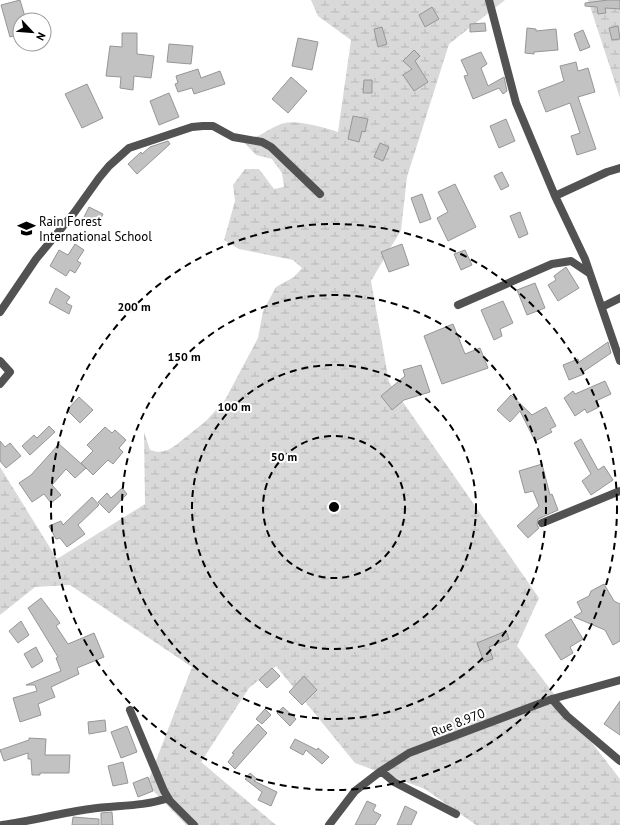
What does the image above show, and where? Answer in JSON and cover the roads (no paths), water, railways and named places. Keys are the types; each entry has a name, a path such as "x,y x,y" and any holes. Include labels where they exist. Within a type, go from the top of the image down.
{"street":[{"path":"489,0 516,103 555,196 585,259 620,361"},
{"path":"0,312 43,250 74,213 99,178 129,148 192,127 213,126 233,136 262,142 271,147 320,194"},
{"path":"555,196 607,172 620,168"},
{"path":"458,305 552,264 571,261 589,273"},
{"path":"602,307 620,298"},
{"path":"0,361 10,372 0,384"},
{"path":"542,523 620,491"},
{"name":"Rue 8.970","path":"329,825 354,791 409,753 552,698 619,681"},
{"path":"552,698 568,716 620,761"},
{"path":"130,710 168,798 194,825"},
{"path":"381,771 394,782 456,814"},
{"path":"2,825 39,817 92,809 154,803 168,798"}],"place":[{"name":"Rain Forest International School","path":"26,228"}]}
